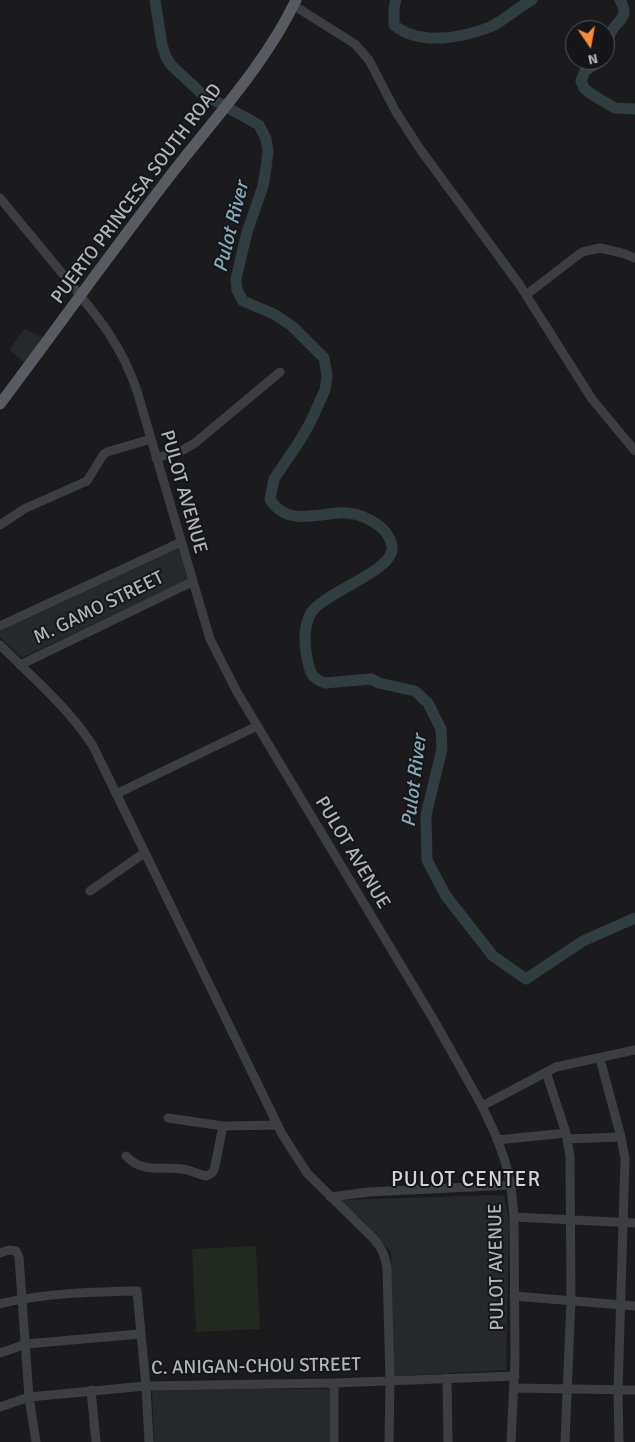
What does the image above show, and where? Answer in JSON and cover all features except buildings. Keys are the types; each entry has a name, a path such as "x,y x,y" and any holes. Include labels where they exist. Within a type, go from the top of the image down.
{"main road":[{"name":"PUERTO PRINCESA SOUTH ROAD","path":"0,404 170,176 236,93 283,26 295,2"}],"street":[{"path":"295,2 355,44 369,60 396,112 420,149 526,295 592,399 635,451"},
{"name":"PULOT AVENUE","path":"0,198 110,333 125,360 137,391 192,582 210,639 218,656 257,726 435,1022 482,1106 497,1140 511,1185 514,1217 514,1388 511,1442"},
{"path":"526,295 582,252 600,248 635,258"},
{"path":"156,458 181,451 196,443 280,372"},
{"path":"0,525 24,509 86,481 107,452 151,439"},
{"path":"0,626 181,542"},
{"name":"M. GAMO STREET","path":"20,665 192,582"},
{"path":"0,645 67,710 82,729 116,794 278,1125 295,1155 307,1173 380,1246 385,1255 390,1380 389,1442"},
{"path":"116,794 257,726"},
{"path":"90,891 144,853"},
{"path":"482,1106 556,1067 635,1050"},
{"path":"600,1059 621,1137 625,1160 618,1390 619,1442"},
{"path":"546,1072 567,1136 570,1156 571,1300 565,1442"},
{"path":"168,1118 223,1126 278,1125"},
{"path":"126,1156 136,1165 146,1168 183,1169 202,1175 210,1175 214,1172 216,1166 223,1126"},
{"path":"497,1140 567,1136 621,1137"},
{"path":"330,1197 368,1192 511,1185"},
{"path":"514,1217 635,1222"},
{"path":"0,1253 9,1250 16,1251 19,1257 29,1397 36,1442"},
{"path":"0,1304 22,1299 95,1292 137,1291 149,1442"},
{"path":"514,1296 635,1306"},
{"path":"0,1353 26,1344 140,1334"},
{"name":"C. ANIGAN-CHOU STREET","path":"0,1408 29,1397 146,1386 334,1383 514,1376"},
{"path":"447,1378 448,1442"},
{"path":"334,1383 334,1442"},
{"path":"514,1388 635,1390"},
{"path":"91,1390 96,1442"}],"shaded area":[{"path":"24,329 43,337 25,363 9,350"},
{"path":"178,548 188,580 22,658 0,637 0,631"},
{"path":"504,1196 509,1221 506,1370 394,1376 391,1252 359,1217 338,1203 342,1200"},
{"path":"256,1246 260,1329 196,1332 192,1249"},
{"path":"152,1389 329,1389 329,1442 154,1442"}],"waterway":[{"name":"Pulot River","path":"155,0 162,45 171,65 201,93 259,125 266,139 268,151 263,186 247,232 236,279 237,290 243,301 274,314 292,326 324,358 327,376 325,390 310,423 274,479 270,499 276,507 292,515 310,516 346,513 371,520 385,531 392,546 390,555 383,564 318,605 311,613 305,629 305,641 307,658 312,674 316,679 325,683 371,679 379,683 415,691 428,703 441,729 442,749 426,815 427,860 446,896 493,956 526,979 583,941 635,918"},
{"path":"396,0 394,25 404,32 428,38 454,37 490,27 532,0"},
{"path":"615,26 624,14 620,0"},
{"path":"586,70 581,81 584,88 591,94 615,108 635,109"}],"district":[{"name":"PULOT CENTER","path":"466,1180"}]}
